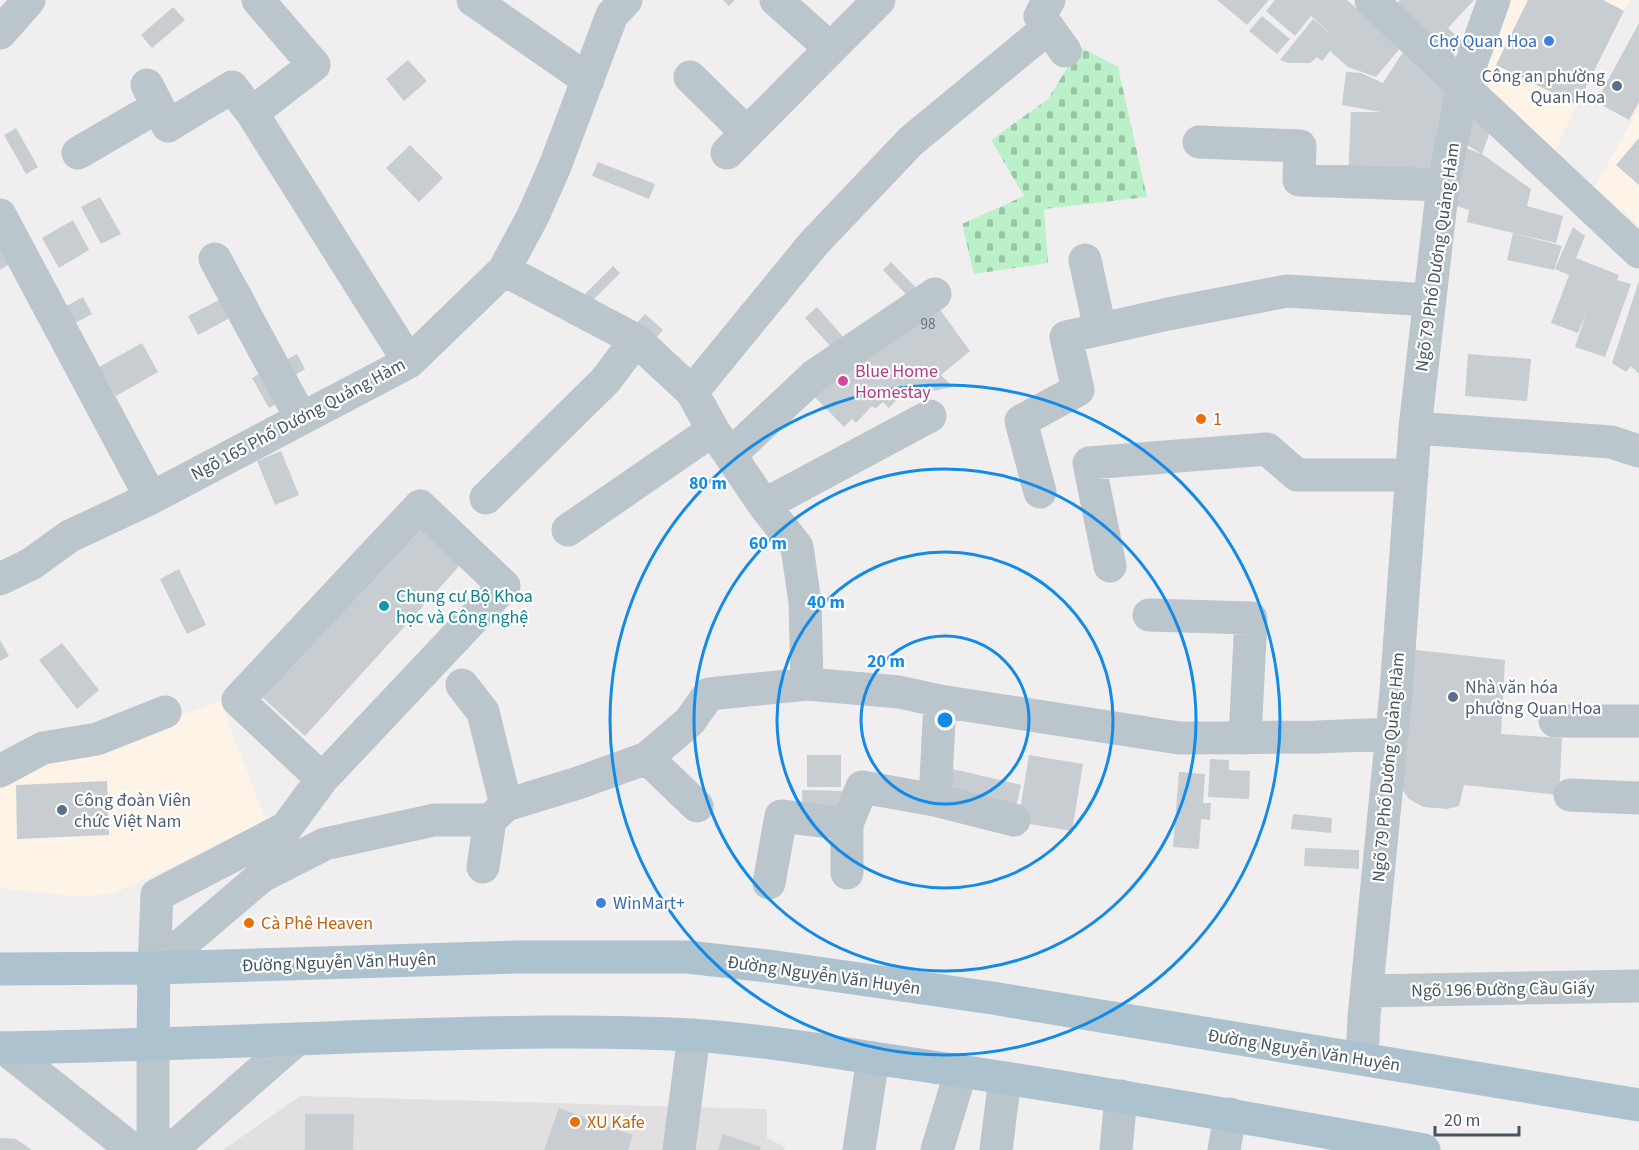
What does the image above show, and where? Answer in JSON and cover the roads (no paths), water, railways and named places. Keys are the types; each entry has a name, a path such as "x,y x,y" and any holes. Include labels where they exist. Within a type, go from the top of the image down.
{"main road":[{"name":"Đường Nguyễn Văn Huyên","path":"0,969 154,968 517,957 687,957 776,967 992,998 1639,1105"},
{"path":"153,1045 154,968"},
{"path":"2,1048 518,1032 626,1032 694,1035 774,1043 1121,1096 1424,1150"}],"street":[{"path":"0,33 29,0"},
{"path":"252,113 314,65 258,0"},
{"path":"473,0 588,80"},
{"name":"Ngõ 165 Phố Dương Quảng Hàm","path":"0,579 31,564 70,536 150,498 409,362 504,270 533,216 555,166 612,15 626,0"},
{"path":"776,0 830,48"},
{"path":"690,78 737,142 879,0"},
{"path":"692,392 814,243 911,141 1051,44 1040,16 1049,0"},
{"path":"1371,0 1639,252"},
{"name":"Ngõ 79 Phố Dương Quảng Hàm","path":"1362,1059 1392,734 1415,428 1443,185 1463,86 1494,0"},
{"path":"78,153 152,96 168,126 232,87 252,113 409,362"},
{"path":"1199,142 1300,147 1299,180 1443,185"},
{"path":"0,215 150,498"},
{"path":"214,259 301,418"},
{"path":"1084,260 1101,329"},
{"path":"504,270 636,340 692,392 764,506 797,547 805,602 807,684"},
{"path":"1040,492 1021,421 1078,390 1066,337 1287,291 1429,300"},
{"path":"568,530 722,442 935,294"},
{"path":"486,498 605,381 636,340"},
{"path":"764,506 930,416"},
{"path":"1415,428 1611,442 1639,451"},
{"path":"1110,566 1089,463 1267,449 1297,475 1412,475"},
{"path":"154,968 157,896 286,828 322,780 504,586 420,506 238,700 322,780"},
{"path":"1149,615 1251,618 1245,738"},
{"path":"154,968 262,876 325,844 434,820 498,813 647,758 690,721 709,694 807,684 899,692 940,701 1179,738 1392,734"},
{"path":"462,685 483,712 498,813 483,867"},
{"path":"934,800 940,701"},
{"path":"0,771 43,748 97,739 165,712"},
{"path":"1555,721 1639,721"},
{"path":"647,758 698,806"},
{"path":"847,873 846,824 862,787 934,800 1014,820"},
{"path":"1570,795 1639,798"},
{"path":"769,883 781,816 846,824"},
{"name":"Ngõ 196 Đường Cầu Giấy","path":"1367,991 1639,986"},
{"path":"679,1150 694,1035"},
{"path":"171,1150 297,1039"},
{"path":"153,1045 153,1150"},
{"path":"2,1048 133,1150"},
{"path":"859,1150 873,1058"},
{"path":"937,1150 961,1071"},
{"path":"996,1150 1005,1078"},
{"path":"1116,1150 1121,1096"},
{"path":"1224,1150 1230,1114"}],"place":[{"name":"Chợ Quan Hoa","path":"1549,41"},
{"name":"Công an phường Quan Hoa","path":"1617,86"},
{"name":"Blue Home Homestay","path":"843,381"},
{"name":"1","path":"1201,419"},
{"name":"Chung cư Bộ Khoa học và Công nghệ","path":"384,606"},
{"name":"Nhà văn hóa phường Quan Hoa","path":"1453,697"},
{"name":"Công đoàn Viên chức Việt Nam","path":"62,810"},
{"name":"WinMart+","path":"601,903"},
{"name":"Cà Phê Heaven","path":"249,923"},
{"name":"XU Kafe","path":"575,1122"}]}
